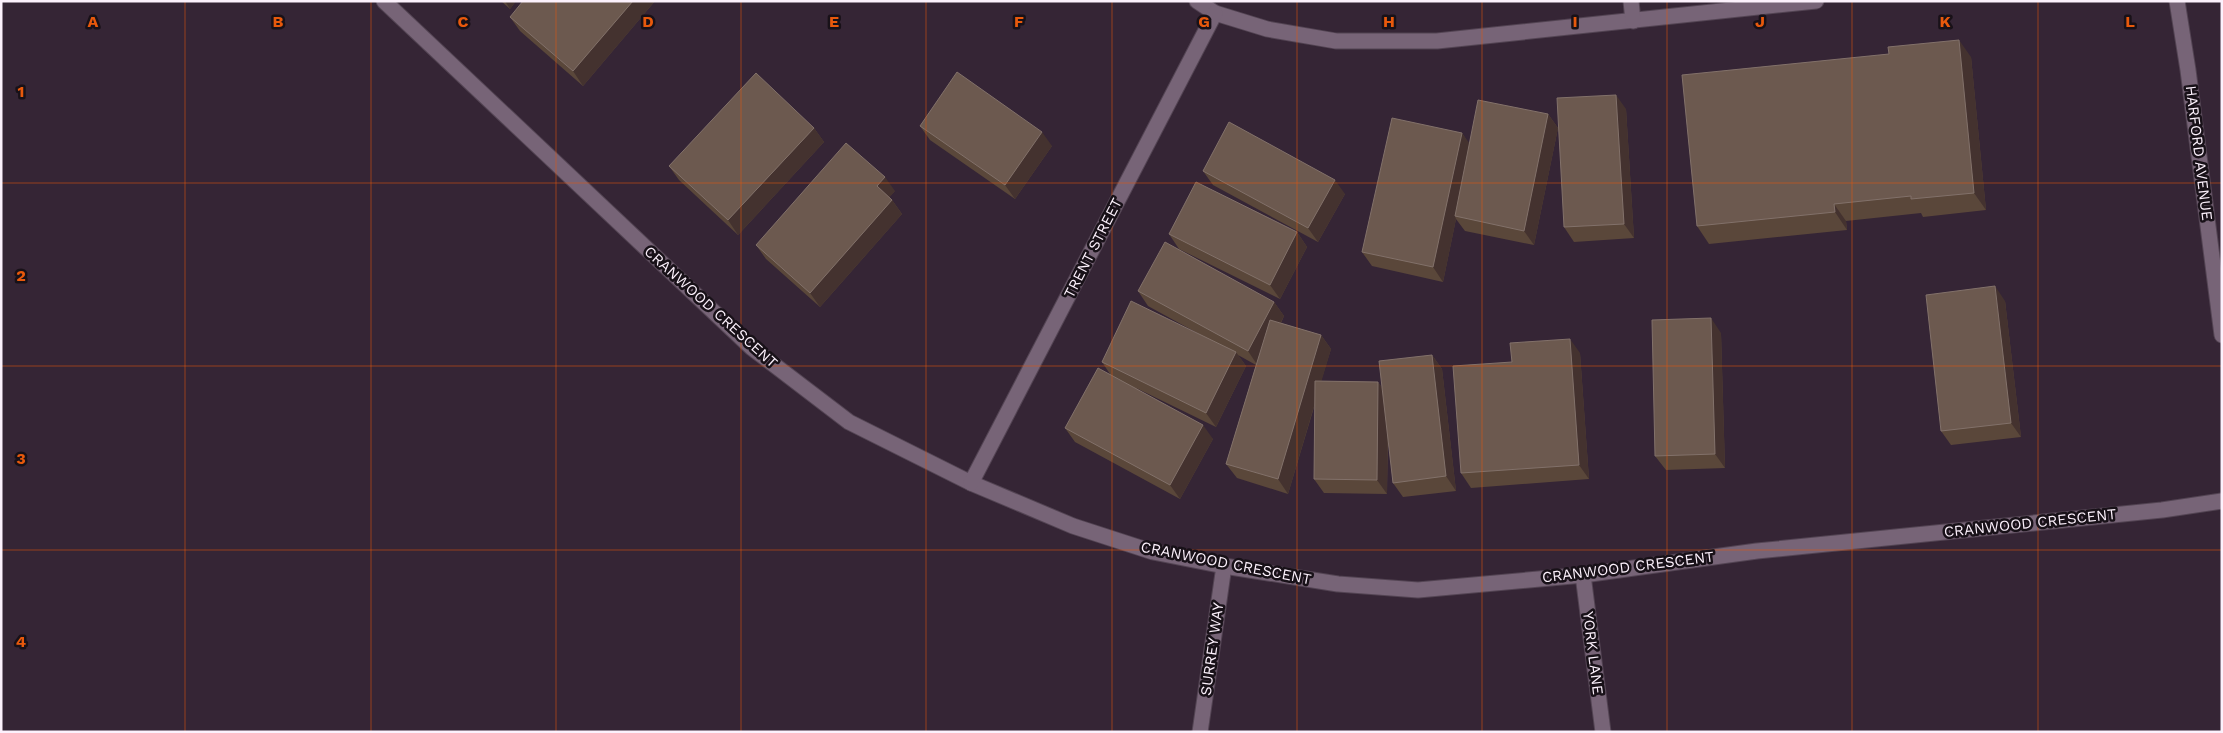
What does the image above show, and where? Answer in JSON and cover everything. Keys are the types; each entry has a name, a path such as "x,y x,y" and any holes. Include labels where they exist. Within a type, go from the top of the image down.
{"street":[{"name":"CRANWOOD CRESCENT","path":"384,1 752,348 849,422 971,483 1073,526 1153,552 1224,566 1338,584 1418,590 1583,575 1757,550 2162,510 2222,501"},
{"path":"1197,1 1215,13 1267,29 1336,40 1438,41 1816,1"},
{"path":"1631,1 1633,20"},
{"name":"HARFORD AVENUE","path":"2177,1 2188,70 2222,335"},
{"name":"TRENT STREET","path":"971,483 1215,13"},
{"name":"SURREY WAY","path":"1200,732 1224,566"},
{"name":"YORK LANE","path":"1583,575 1603,732"}],"building":[{"path":"523,1 633,1 573,71 510,17"},
{"path":"1959,40 1974,193 1911,199 1911,196 1834,204 1835,212 1697,226 1682,75 1889,54 1888,47"},
{"path":"957,72 1042,132 1005,185 920,126"},
{"path":"756,73 814,128 728,220 669,166"},
{"path":"1616,95 1624,224 1564,227 1557,98"},
{"path":"1478,100 1548,114 1524,231 1455,216"},
{"path":"1392,118 1462,133 1433,267 1362,252"},
{"path":"1229,122 1335,180 1308,228 1203,171"},
{"path":"846,143 885,177 877,186 892,200 810,293 756,245"},
{"path":"1196,182 1297,232 1270,285 1169,234"},
{"path":"1165,242 1274,302 1248,351 1138,291"},
{"path":"1995,286 2011,423 1941,431 1926,295"},
{"path":"1131,301 1236,352 1206,413 1102,362"},
{"path":"1711,318 1715,454 1655,456 1652,320"},
{"path":"1270,320 1321,335 1278,479 1226,464"},
{"path":"1570,339 1579,465 1461,473 1453,366 1512,362 1510,343"},
{"path":"1432,355 1446,476 1393,483 1379,361"},
{"path":"1098,368 1203,425 1170,485 1065,428"},
{"path":"1315,381 1378,382 1377,480 1314,479"}]}
